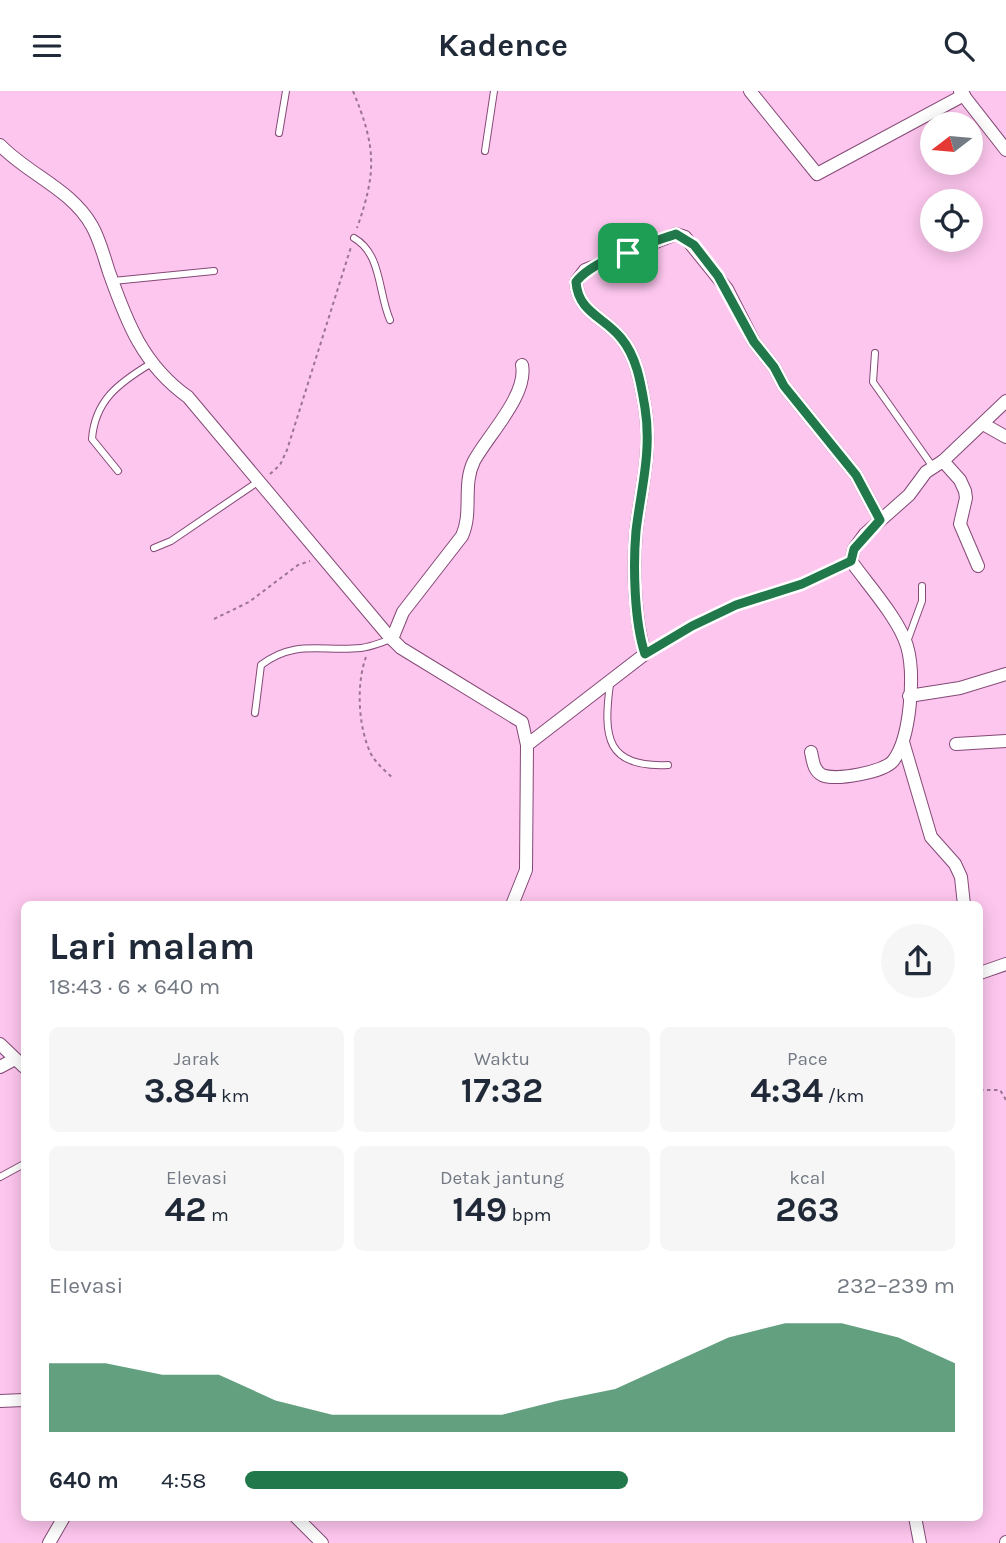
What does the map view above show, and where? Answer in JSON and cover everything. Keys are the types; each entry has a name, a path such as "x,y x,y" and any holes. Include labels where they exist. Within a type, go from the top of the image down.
{"street":[{"path":"750,91 817,174 962,93 1006,151"},
{"path":"0,145 14,159 54,185 81,211 94,228 113,281 150,364 167,382 188,397 320,557 392,639 401,648 518,716 525,728 527,745 526,870 514,901"},
{"path":"527,745 645,654 636,586 636,535 649,447 645,408 633,357 620,336 579,300 576,282 585,270 676,234 685,237 727,289 754,342 774,367 784,386 856,475 880,520"},
{"path":"392,639 403,612 462,536 466,526 466,495 473,463 521,384 522,365"},
{"path":"964,901 961,877 955,864 931,837 903,742 912,675 906,644 851,561 854,549 880,520 909,495 926,472 1006,401"},
{"path":"983,424 1006,436"},
{"path":"938,464 960,480 965,491 960,524 978,566"},
{"path":"909,696 960,688 1006,674"},
{"path":"956,744 1006,741"},
{"path":"811,752 814,767 822,775 860,774 887,767 903,742"},
{"path":"983,972 1006,964"},
{"path":"0,1044 20,1063"},
{"path":"0,1066 20,1063"},
{"path":"0,1401 21,1399"},
{"path":"49,1543 62,1521"},
{"path":"300,1521 322,1543"},
{"path":"916,1521 920,1543"}],"lane":[{"path":"279,133 286,91"},
{"path":"485,152 494,91"},
{"path":"354,238 364,244 379,275 384,307 390,320"},
{"path":"113,281 214,271"},
{"path":"875,353 873,382 938,464"},
{"path":"117,471 92,439 93,424 102,402 119,383 150,364"},
{"path":"154,548 171,541 259,481"},
{"path":"906,644 922,601 922,586"},
{"path":"255,713 261,665 268,660 304,646 341,649 370,646 392,639"},
{"path":"610,683 607,732 612,747 619,756 635,764 668,765"},
{"path":"0,1177 21,1166"}],"path":[{"path":"259,481 280,465 288,450 373,177 365,121 354,91"},
{"path":"214,619 249,602 298,565 320,557"},
{"path":"645,654 692,626 736,605 802,584 851,561"},
{"path":"370,646 363,671 361,716 371,754 393,778"},
{"path":"983,1090 1000,1090 1006,1100"}],"route":[{"path":"676,234 685,237 694,245 727,289 738,315 784,386 820,428 844,464 856,475 880,520 854,549 851,561 802,584 736,605 692,626 645,654 638,621 636,535 649,447 645,408 633,357 620,336 596,318 579,300 576,282 585,270 604,260 628,253 676,234"}]}
